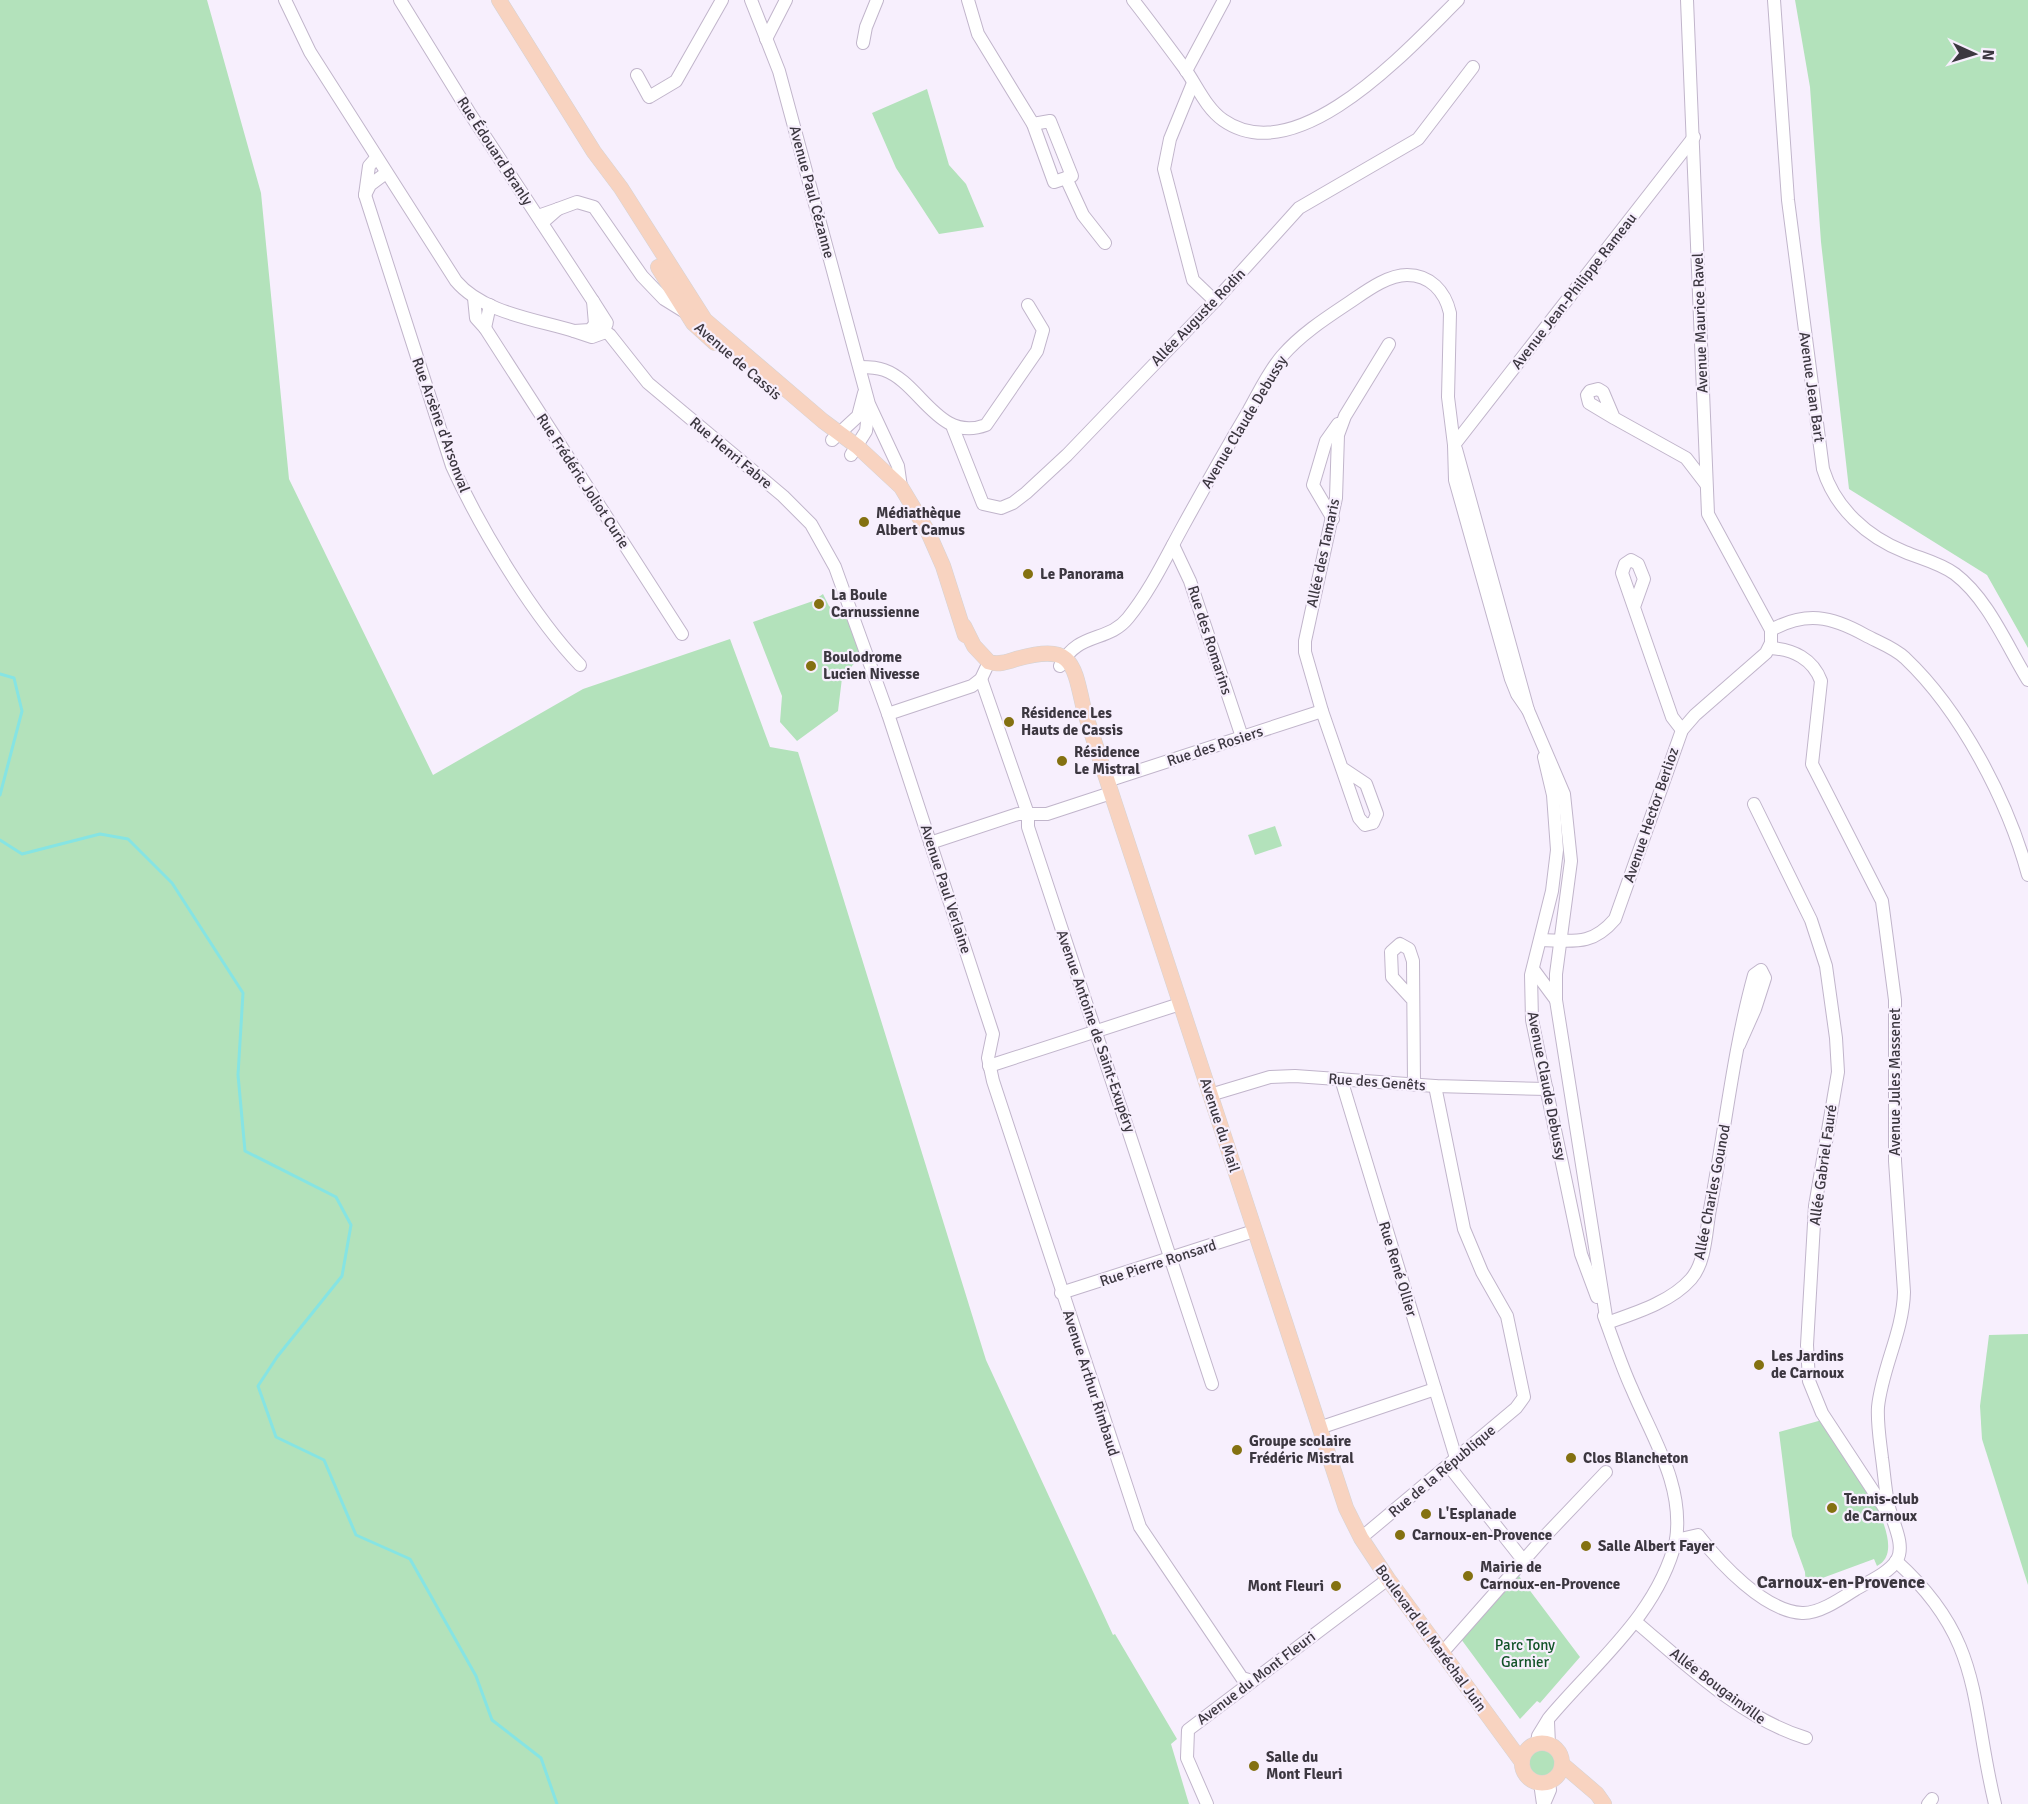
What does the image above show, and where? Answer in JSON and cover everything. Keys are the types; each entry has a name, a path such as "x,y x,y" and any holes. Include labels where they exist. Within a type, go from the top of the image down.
{"main road":[{"name":"Avenue de Cassis","path":"499,0 594,152 621,188 684,291 705,320 836,437"},
{"name":"Avenue de Cassis","path":"594,152 661,286 701,332 901,488 928,532 940,558 964,626 969,655 977,667 985,671"},
{"name":"Avenue de Cassis","path":"854,451 909,503"},
{"path":"985,671 999,664 1042,652 1055,653 1062,662"},
{"name":"Avenue du Mail","path":"1062,662 1073,668 1084,710 1337,1483 1361,1538"},
{"name":"Boulevard du Maréchal Juin","path":"1361,1538 1388,1579 1522,1762"},
{"path":"1504,1736 1559,1752 1563,1764 1604,1804"},
{"path":"1539,1745 1527,1750 1522,1762 1529,1778 1586,1785"},
{"path":"1548,1782 1560,1773 1563,1764"}],"street":[{"name":"Rue Frédéric Joliot Curie","path":"285,0 310,51 456,281 474,298 490,305"},
{"name":"Rue Édouard Branly","path":"400,0 469,112 606,320 600,327"},
{"path":"638,75 649,97 676,81 722,0"},
{"name":"Avenue Paul Cézanne","path":"751,0 778,71 869,404 898,466 901,488"},
{"path":"766,39 786,0"},
{"path":"863,43 866,27 877,0"},
{"path":"968,0 978,34 1033,124 1054,182 1072,176 1050,121 1033,124"},
{"path":"1133,0 1186,71 1210,108 1234,127 1262,132 1285,130 1311,120 1362,88 1398,60 1458,0"},
{"path":"1186,71 1224,0"},
{"name":"Avenue Maurice Ravel","path":"1687,0 1708,513 1771,630"},
{"name":"Avenue Jean Bart","path":"1774,0 1788,200 1822,463 1829,488 1846,512 1890,546 1942,566 1957,575 1983,606 2028,680"},
{"name":"Allée Auguste Rodin","path":"953,428 982,504 1001,508 1013,503 1067,455 1215,301 1299,208 1418,139 1473,67"},
{"path":"1193,83 1170,139 1164,169 1193,280 1215,301"},
{"name":"Avenue Jean-Philippe Rameau","path":"1454,445 1694,137"},
{"name":"Rue Arsène d'Arsonval","path":"376,158 369,166 365,195 452,466 466,496 559,642 580,664"},
{"path":"365,195 370,185 386,173"},
{"path":"1066,178 1083,215 1105,243"},
{"path":"540,219 577,202 594,207 661,286 676,286 684,291"},
{"name":"Avenue Claude Debussy","path":"1062,662 1075,646 1113,630 1127,620 1149,589 1282,356 1317,324 1357,297 1402,275 1420,277 1432,282 1447,300 1450,313 1448,397 1454,445 1460,456 1528,710 1539,738 1558,774 1568,814 1571,861 1556,1000 1607,1323"},
{"name":"Rue Frédéric Joliot Curie","path":"474,298 476,318 485,328 682,634"},
{"path":"485,328 490,305 592,337 599,335 600,327"},
{"path":"860,367 887,370 953,428 968,430 986,426 1037,351 1043,330 1028,305"},
{"name":"Rue Henri Fabre","path":"600,327 648,383 801,513 823,543 842,586"},
{"name":"Allée des Tamaris","path":"1342,768 1322,711 1305,652 1305,641 1333,519 1338,435 1345,416 1389,344"},
{"name":"Avenue Paul Cézanne","path":"836,437 858,416 865,386"},
{"name":"Avenue Paul Cézanne","path":"854,451 866,431 869,404"},
{"path":"1333,519 1313,485 1326,441 1345,416"},
{"path":"1614,418 1686,458 1706,484"},
{"path":"1686,458 1705,446"},
{"name":"Rue des Romarins","path":"1173,545 1190,581 1242,737"},
{"name":"Avenue Paul Verlaine","path":"842,586 888,714 993,1034 989,1066"},
{"path":"1634,607 1672,717 1682,730"},
{"path":"1770,648 1771,630 1803,616 1846,624 1903,656 1937,693 1970,740 1989,775 2028,875"},
{"name":"Avenue Hector Berlioz","path":"1541,940 1588,940 1602,934 1616,919 1682,730 1770,648"},
{"name":"Avenue Jules Massenet","path":"1770,648 1780,648 1802,657 1813,663 1818,672 1821,681 1812,764 1882,900 1895,1000 1895,1161 1904,1309 1878,1407 1888,1503 1898,1539 1899,1552 1896,1561"},
{"path":"888,714 972,686 985,671"},
{"name":"Avenue Antoine de Saint-Exupéry","path":"985,671 1030,808 1028,827 1212,1384"},
{"name":"Rue des Rosiers","path":"930,843 1030,808 1047,814 1109,787 1242,737 1322,711"},
{"name":"Avenue Claude Debussy","path":"1539,738 1553,795 1557,850 1552,891 1533,969 1532,1020 1581,1256 1675,1488 1679,1517 1676,1540 1658,1590 1636,1622 1549,1718 1539,1745"},
{"name":"Allée Gabriel Fauré","path":"1754,804 1811,920 1826,966 1836,1038 1838,1072 1815,1206 1807,1345 1809,1381 1822,1413 1892,1519"},
{"path":"1533,969 1556,1000"},
{"name":"Allée Charles Gounod","path":"1607,1323 1642,1310 1681,1288 1697,1270 1743,1015 1754,975 1761,970 1765,978 1755,1009 1739,1045"},
{"path":"1413,1000 1414,1084"},
{"path":"989,1066 1180,1004"},
{"path":"993,1034 1002,1062"},
{"name":"Avenue Arthur Rimbaud","path":"989,1066 1140,1527 1245,1682"},
{"name":"Rue des Genêts","path":"1210,1095 1270,1077 1341,1079 1435,1086 1547,1089"},
{"name":"Rue René Ollier","path":"1341,1079 1440,1404 1452,1462"},
{"name":"Rue de la République","path":"1361,1538 1521,1403 1524,1392 1507,1316 1482,1272 1464,1229 1435,1086"},
{"name":"Rue Pierre Ronsard","path":"1062,1293 1254,1231"},
{"path":"1581,1256 1591,1259 1594,1250"},
{"path":"1319,1428 1435,1389"},
{"path":"1452,1462 1523,1560"},
{"path":"1442,1653 1523,1560 1606,1472"},
{"path":"1676,1540 1698,1535 1729,1571 1745,1585 1779,1606 1802,1613 1817,1610 1852,1592 1896,1561 1917,1580 1935,1602 1961,1645 1974,1689 1995,1804"},
{"name":"Avenue du Mont Fleuri","path":"1207,1804 1187,1758 1188,1730 1245,1682 1388,1579"},
{"name":"Allée Bougainville","path":"1636,1622 1735,1701 1776,1729 1806,1738"},
{"path":"1543,1804 1548,1782"}],"green space":[{"path":"0,0 207,0 261,193 289,479 433,775 583,689 730,639 770,747 798,752 986,1360 1113,1635 1115,1634 1177,1739 1171,1744 1189,1804 0,1804"},
{"path":"1795,0 2028,0 2028,648 1987,575 1849,489 1821,242 1810,87"},
{"path":"927,89 949,165 966,184 984,227 939,234 896,168 872,113"},
{"name":"Boulodrome Lucien Nivesse","path":"823,594 829,606 850,620 862,654 842,678 838,711 797,741 780,722 782,696 753,622 813,601"},
{"path":"1275,826 1282,846 1255,855 1248,835"},
{"path":"2028,1334 2028,1585 1982,1439 1980,1406 1989,1335"},
{"name":"Tennis-club de Carnoux","path":"1822,1420 1871,1495 1888,1539 1887,1555 1877,1566 1874,1559 1817,1580 1819,1587 1806,1588 1805,1572 1792,1536 1779,1432"},
{"name":"Parc Tony Garnier","path":"1519,1576 1580,1657 1540,1703 1537,1701 1520,1719 1461,1639"},
{"path":"1543,1747 1554,1751 1558,1762 1554,1773 1543,1777 1532,1773 1528,1762 1532,1751"}],"waterway":[{"path":"0,674 14,678 22,711 0,795"},
{"path":"0,840 22,854 100,834 128,839 172,883 243,993 238,1075 245,1151 336,1197 351,1225 342,1276 277,1357 258,1386 276,1437 324,1460 356,1535 410,1559 476,1676 492,1720 541,1758 557,1804"}],"place":[{"name":"Médiathèque Albert Camus","path":"864,522"},
{"name":"Le Panorama","path":"1028,574"},
{"name":"La Boule Carnussienne","path":"819,604"},
{"name":"Boulodrome Lucien Nivesse","path":"811,666"},
{"name":"Résidence Les Hauts de Cassis","path":"1009,722"},
{"name":"Résidence Le Mistral","path":"1062,761"},
{"name":"Les Jardins de Carnoux","path":"1759,1365"},
{"name":"Groupe scolaire Frédéric Mistral","path":"1237,1450"},
{"name":"Clos Blancheton","path":"1571,1458"},
{"name":"Tennis-club de Carnoux","path":"1832,1508"},
{"name":"L'Esplanade","path":"1426,1514"},
{"name":"Carnoux-en-Provence","path":"1400,1535"},
{"name":"Salle Albert Fayer","path":"1586,1546"},
{"name":"Mairie de Carnoux-en-Provence","path":"1468,1576"},
{"name":"Mont Fleuri","path":"1336,1586"},
{"name":"Salle du Mont Fleuri","path":"1254,1766"}],"district":[{"name":"Carnoux-en-Provence","path":"1841,1582"}]}
